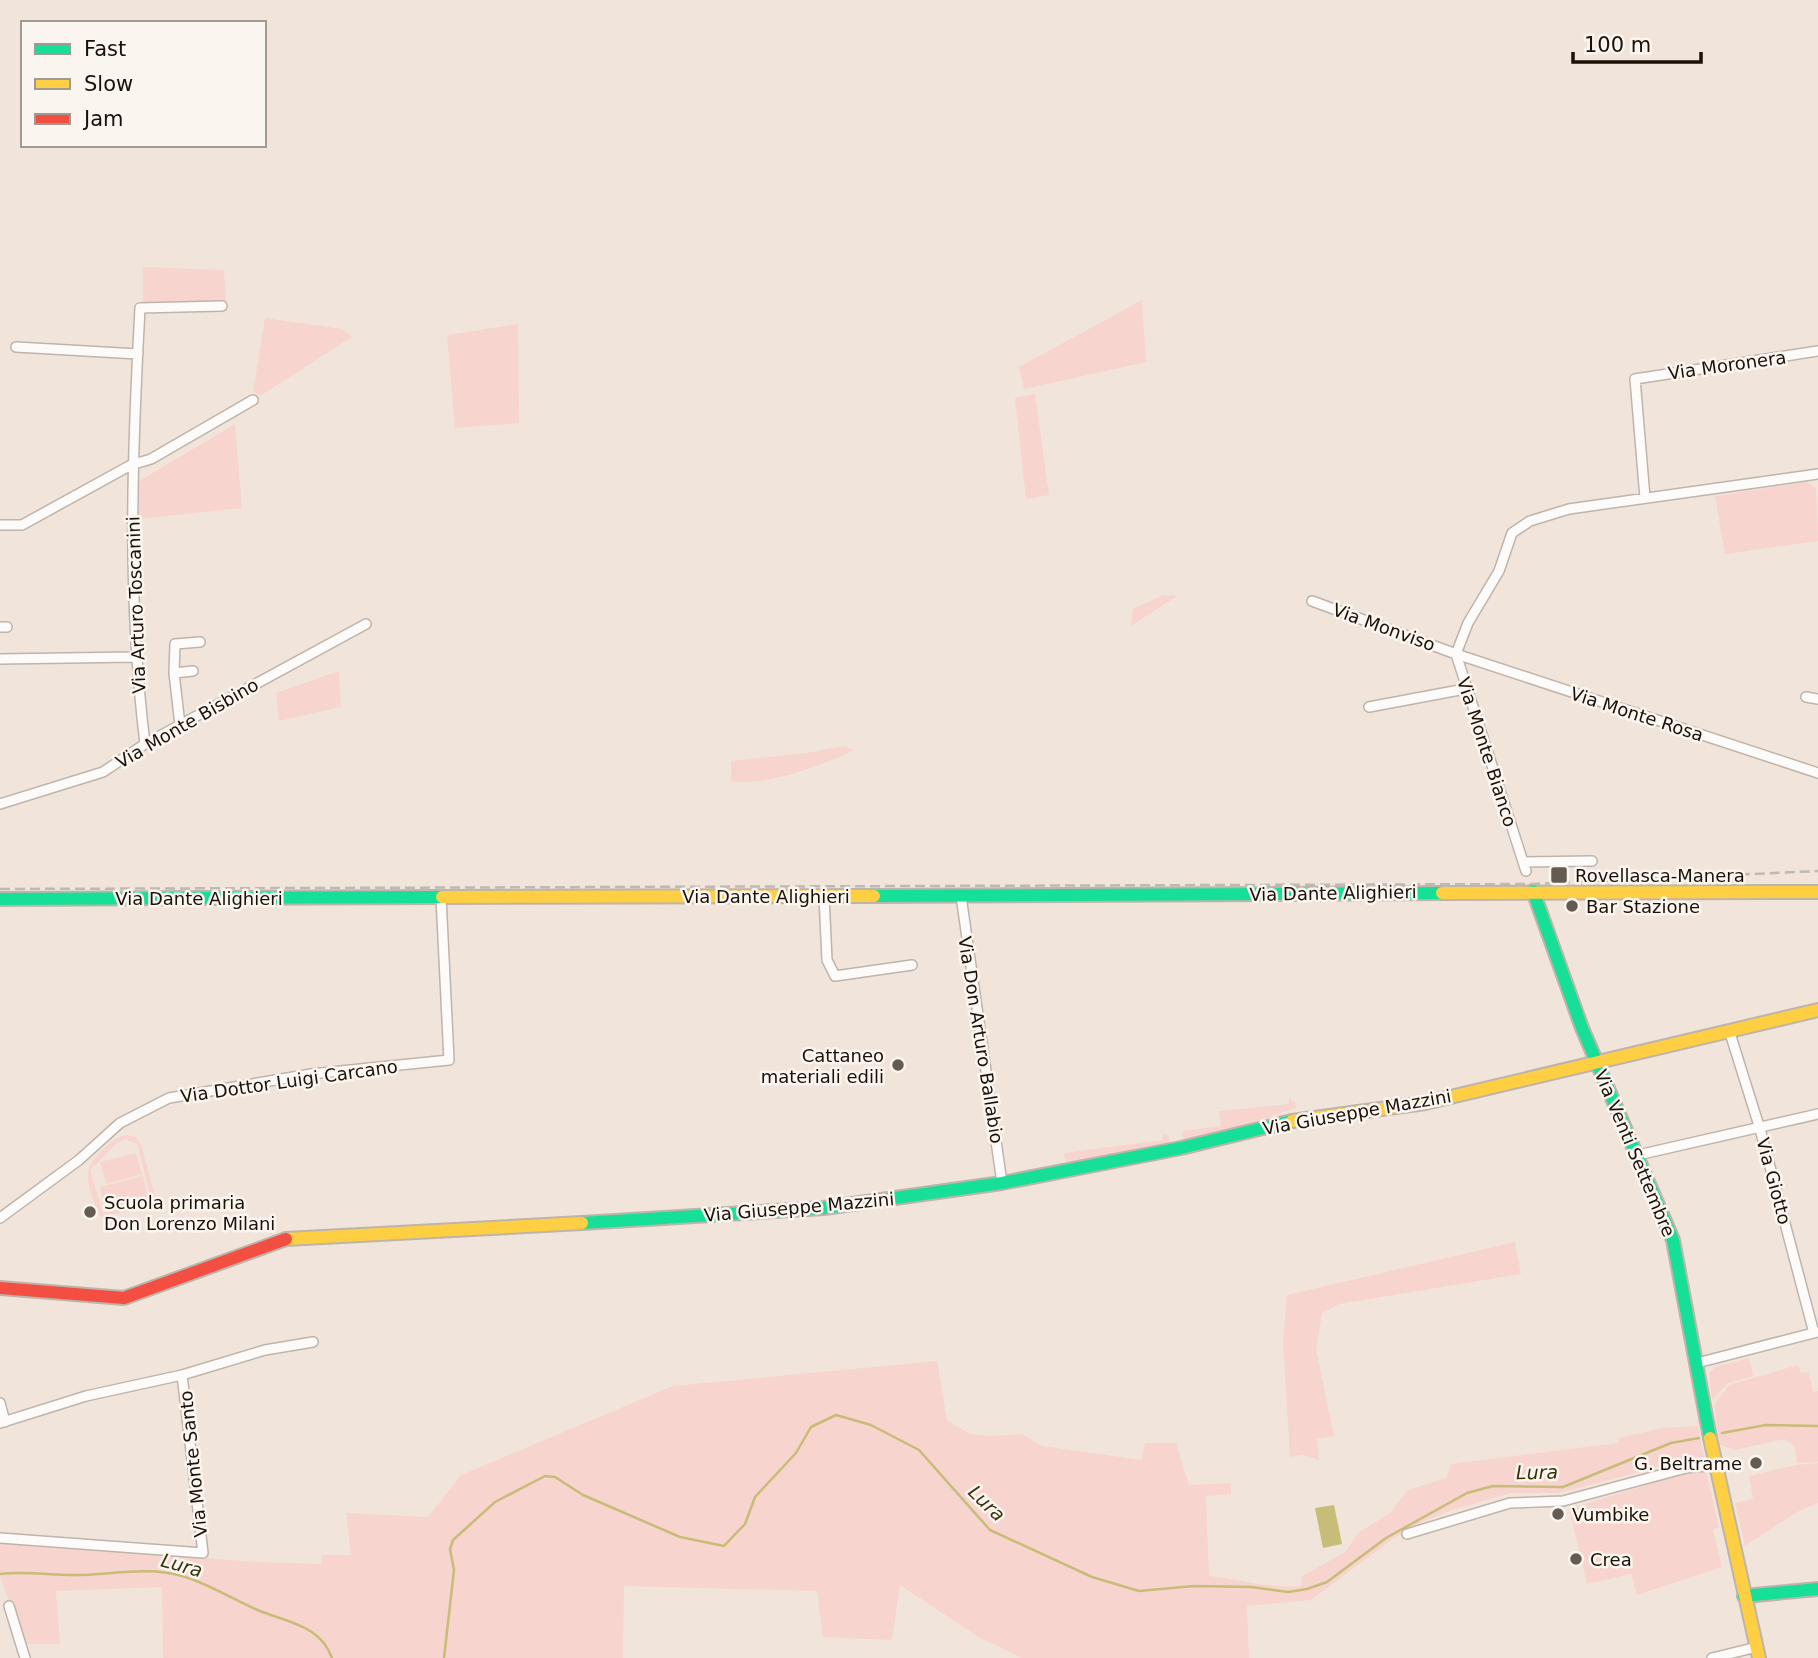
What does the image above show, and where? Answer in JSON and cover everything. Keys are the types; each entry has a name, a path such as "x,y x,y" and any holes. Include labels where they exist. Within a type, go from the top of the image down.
{"street":[{"name":"Via Arturo Toscanini","path":"145,744 134,657 131,465 140,308 222,306"},
{"path":"16,346 138,354"},
{"name":"Via Moronera","path":"1645,498 1635,379 1818,351"},
{"path":"0,525 22,525 131,465 151,459 253,401"},
{"name":"Via Monte Bianco","path":"1592,861 1525,867 1465,689 1456,654 1468,623 1496,579 1512,533 1518,527 1554,512 1818,474"},
{"name":"Via Monviso","path":"1312,601 1456,654"},
{"name":"Via Monte Bisbino","path":"0,804 103,772 145,744 366,624"},
{"path":"180,725 174,673 175,644 200,642"},
{"name":"Via Monte Rosa","path":"1456,654 1818,773"},
{"path":"0,659 134,657"},
{"path":"174,673 193,671"},
{"path":"1369,707 1465,689"},
{"path":"1806,697 1818,699"},
{"name":"Via Venti Settembre","path":"1533,891 1596,1062 1673,1240 1715,1465 1758,1652 1712,1658"},
{"name":"Via Dante Alighieri","path":"0,899 1818,892"},
{"name":"Via Don Arturo Ballabio","path":"961,896 1002,1184"},
{"name":"Via Dottor Luigi Carcano","path":"0,1218 79,1160 120,1123 169,1098 312,1074 449,1060 441,897"},
{"path":"824,897 827,960 835,976 912,965"},
{"name":"Via Giuseppe Mazzini","path":"0,1288 124,1298 164,1286 278,1240 308,1236 744,1214 824,1208 1002,1184 1181,1148 1286,1122 1425,1102 1818,1010"},
{"name":"Via Giotto","path":"1729,1030 1760,1129 1816,1333"},
{"path":"1638,1155 1818,1114"},
{"path":"1697,1363 1816,1333"},
{"name":"Via Monte Santo","path":"3,1423 86,1396 183,1375 265,1350 313,1342"},
{"name":"Via Monte Santo","path":"0,1538 203,1553 183,1375"},
{"path":"0,1403 3,1423"},
{"path":"1407,1534 1510,1503 1563,1501 1686,1468 1715,1465"},
{"path":"1744,1596 1818,1589"},
{"path":"9,1606 25,1658"}],"shaded area":[{"path":"143,267 224,270 226,302 143,303"},
{"path":"1142,300 1146,362 1024,389 1019,367"},
{"path":"265,318 342,329 352,337 260,396 253,391"},
{"path":"518,324 519,423 455,428 447,335"},
{"path":"1035,394 1049,495 1026,499 1015,398"},
{"path":"235,424 242,508 139,519 139,481"},
{"path":"1807,482 1816,488 1818,541 1725,554 1715,496"},
{"path":"1163,595 1177,596 1131,626 1133,609"},
{"path":"339,671 341,707 279,721 276,693"},
{"path":"844,746 854,750 794,773 761,781 731,781 731,761"},
{"path":"1289,1099 1295,1102 1296,1108 1201,1138 1187,1141 1182,1136 1183,1131 1221,1126 1219,1111 1289,1104"},
{"path":"1163,1134 1169,1136 1170,1144 1066,1163 1064,1153 1163,1140"},
{"path":"122,1136 136,1137 141,1144 155,1196 148,1207 101,1217 91,1194 88,1172 102,1150","holes":["126,1139 138,1145 151,1201 103,1213 90,1170 118,1142"]},
{"path":"136,1153 142,1174 106,1184 100,1162"},
{"path":"143,1176 148,1199 105,1210 100,1187"},
{"path":"1515,1242 1521,1274 1339,1304 1322,1313 1316,1349 1334,1436 1317,1439 1319,1460 1302,1455 1290,1457 1283,1343 1287,1295"},
{"path":"1749,1358 1753,1376 1728,1383 1712,1400 1709,1373 1715,1367"},
{"path":"937,1361 947,1420 970,1434 1022,1434 1042,1446 1142,1460 1145,1443 1176,1443 1189,1485 1231,1483 1231,1494 1206,1496 1209,1576 1266,1585 1301,1586 1302,1576 1345,1552 1358,1533 1390,1513 1408,1490 1446,1478 1451,1464 1618,1443 1619,1438 1662,1428 1698,1426 1704,1458 1684,1460 1560,1493 1511,1493 1455,1509 1422,1522 1393,1539 1311,1600 1247,1606 1249,1658 1022,1658 980,1638 900,1585 892,1640 823,1637 817,1591 624,1586 623,1658 163,1658 162,1587 56,1591 60,1644 24,1644 0,1576 0,1542 257,1562 322,1564 322,1555 351,1555 346,1513 428,1517 461,1475 673,1386"},
{"path":"1798,1365 1801,1373 1809,1372 1813,1392 1818,1391 1818,1462 1797,1463 1795,1447 1785,1439 1735,1450 1720,1445 1714,1405 1729,1385"},
{"path":"1818,1463 1818,1503 1799,1511 1745,1546 1735,1503 1753,1499 1749,1476 1796,1465"},
{"path":"1706,1471 1719,1527 1713,1530 1722,1567 1637,1595 1631,1574 1587,1584 1569,1509 1686,1473"},
{"path":"1334,1505 1342,1544 1323,1548 1315,1508"}],"waterway":[{"name":"Lura","path":"444,1658 454,1570 450,1549 453,1540 495,1502 545,1476 555,1477 583,1495 680,1537 724,1546 745,1524 755,1497 796,1453 811,1427 836,1415 871,1425 919,1450 990,1530 1092,1577 1139,1591 1194,1586 1251,1587 1288,1592 1307,1589 1327,1582 1386,1538 1467,1493 1493,1486 1563,1487 1671,1443 1699,1438"},
{"name":"Lura","path":"1722,1433 1766,1425 1818,1426"},
{"name":"Lura","path":"0,1574 75,1575 142,1571 182,1576 312,1632 327,1647 332,1658"}],"railway":[{"path":"0,889 1534,884 1818,871"}],"traffic: fast":[{"path":"1533,891 1582,1028 1673,1240 1710,1438"},
{"path":"874,896 1442,893"},
{"path":"0,899 442,897"},
{"path":"582,1223 824,1208 1002,1183 1181,1148 1292,1121"},
{"path":"1744,1596 1818,1589"}],"traffic: slow":[{"path":"1442,893 1818,892"},
{"path":"442,897 874,896"},
{"path":"1292,1121 1425,1103 1818,1010"},
{"path":"286,1239 582,1223"},
{"path":"1710,1438 1759,1658"}],"traffic: jam":[{"path":"0,1288 124,1298 286,1239"}],"place":[{"name":"Rovellasca-Manera","path":"1559,875"},
{"name":"Bar Stazione","path":"1572,906"},
{"name":"Cattaneo materiali edili","path":"898,1065"},
{"name":"Scuola primaria Don Lorenzo Milani","path":"90,1212"},
{"name":"G. Beltrame","path":"1756,1463"},
{"name":"Vumbike","path":"1558,1514"},
{"name":"Crea","path":"1576,1559"}]}
